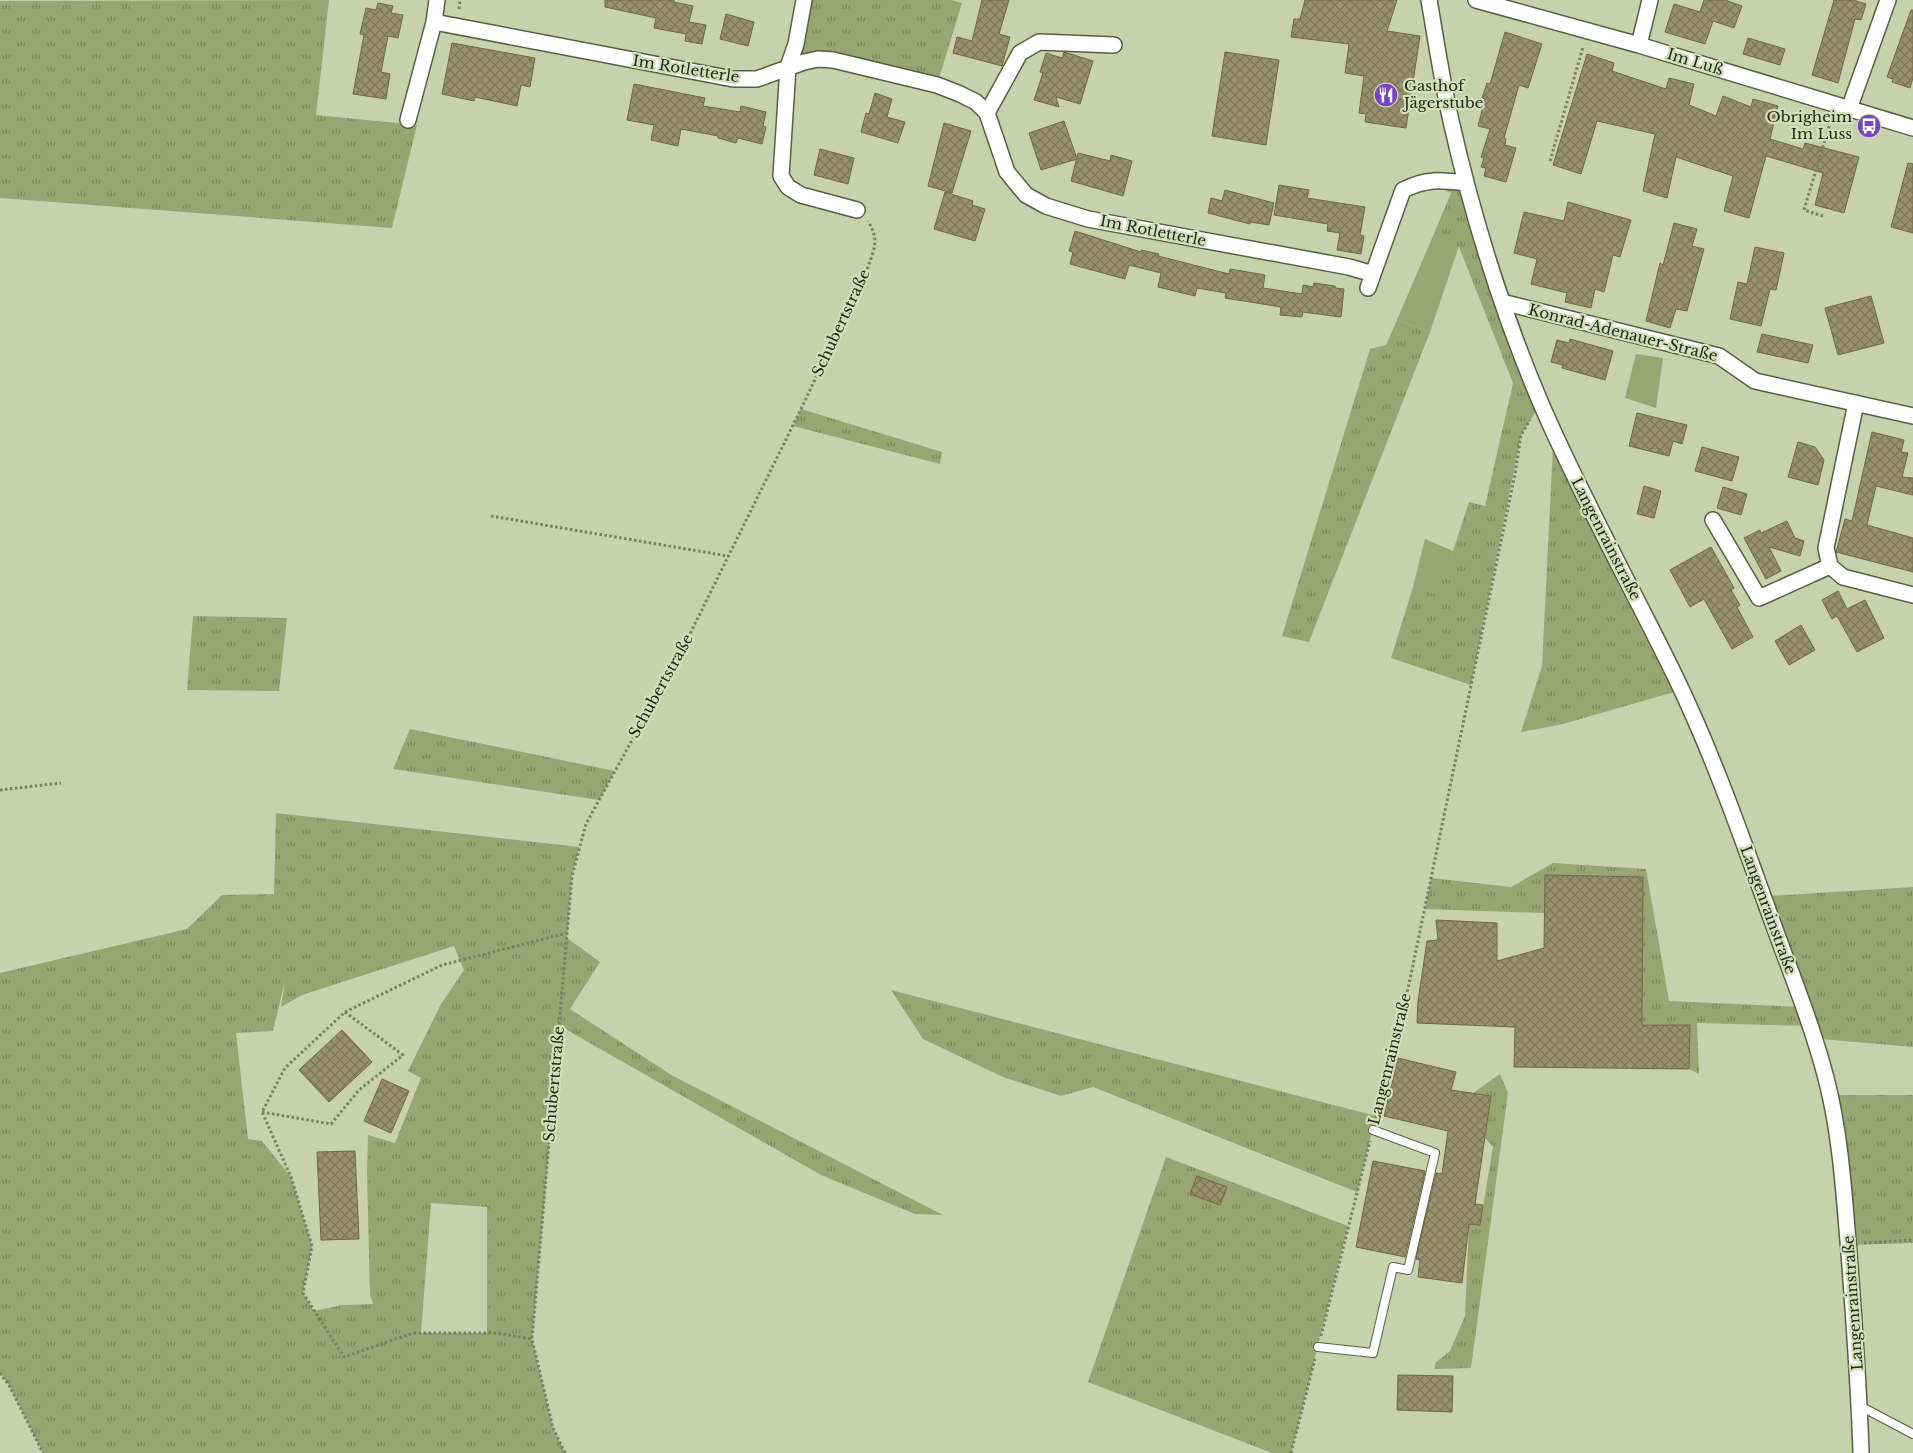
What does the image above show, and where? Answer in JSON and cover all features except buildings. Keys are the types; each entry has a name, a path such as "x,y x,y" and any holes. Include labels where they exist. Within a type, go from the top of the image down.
{"street":[{"path":"408,120 434,22 437,0"},
{"path":"804,0 796,44 788,67 781,176 788,187 801,195 856,210"},
{"name":"Langenrainstraße","path":"1429,0 1450,118 1466,183 1502,302 1541,403 1565,458 1676,678 1709,756 1761,891 1810,1026 1827,1080 1837,1128 1844,1180 1860,1406 1861,1453"},
{"name":"Im Luß","path":"1476,0 1639,45 1913,128"},
{"path":"1639,45 1650,0"},
{"path":"1842,107 1888,0"},
{"name":"Im Rotletterle","path":"434,22 733,79 757,79 788,67 818,59 833,60 937,86 976,102 987,113 1007,172 1026,195 1046,206 1088,219 1349,267 1370,281 1403,190 1424,181 1440,180 1466,183"},
{"path":"987,113 1020,52 1039,42 1114,45"},
{"name":"Konrad-Adenauer-Straße","path":"1502,302 1719,356 1755,381 1913,416"},
{"path":"1856,403 1826,548 1830,566 1843,578 1913,595"},
{"path":"1713,520 1760,598 1830,566"}],"lane":[{"path":"1318,1347 1373,1353 1393,1267 1408,1270 1435,1153 1372,1130"},
{"path":"1860,1406 1913,1434"}],"path":[{"path":"1550,161 1587,30"},
{"path":"1823,216 1804,210 1842,107"},
{"name":"Schubertstraße","path":"566,1453 554,1428 532,1339 572,876 586,824 688,638 801,409 874,249 876,237 871,226 866,217 856,210"},
{"name":"Langenrainstraße","path":"1291,1453 1409,984 1513,484 1521,435 1541,403"},
{"path":"491,516 728,556"},
{"path":"0,790 61,783"},
{"path":"262,1112 284,1068 345,1012 442,965 567,933"},
{"path":"262,1112 331,1124 359,1090 404,1055 345,1012"},
{"path":"262,1112 291,1177 312,1246 303,1293 344,1357 413,1333 497,1333 532,1339"},
{"path":"1848,1245 1913,1240"},
{"path":"0,1372 9,1385 43,1453"}],"green space":[{"path":"329,0 316,115 417,125 392,228 0,198 0,1"},
{"path":"804,0 951,0 962,3 937,85 833,60 788,67"},
{"path":"1440,180 1466,183 1502,302 1541,403 1521,435 1471,685 1391,658 1413,587 1436,594 1469,502 1485,506 1513,383 1459,247 1433,236 1451,193 1430,186 1408,193 1368,288 1403,190 1424,181"},
{"path":"1433,236 1459,246 1430,332 1397,320"},
{"path":"1397,320 1430,332 1309,642 1282,636 1370,349 1386,345"},
{"path":"1636,354 1663,358 1656,408 1625,398"},
{"path":"801,409 942,452 940,464 793,426"},
{"path":"1553,447 1633,609 1681,690 1563,724 1521,732 1542,666"},
{"path":"1425,539 1453,551 1436,595 1413,587"},
{"path":"193,616 287,618 279,691 187,690"},
{"path":"410,729 615,771 599,800 393,769"},
{"path":"276,813 579,847 572,876 567,938 600,962 570,1009 673,1076 943,1215 915,1214 821,1175 560,1026 532,1339 553,1428 565,1453 43,1453 9,1385 0,1373 0,973 187,929 222,895 274,894","holes":["454,946 464,970 441,1004 408,1071 421,1078 395,1143 368,1135 370,1295 373,1304 342,1305 314,1311 303,1293 312,1246 291,1177 262,1141 248,1139 236,1033 273,1031 285,981 281,1007 302,995","431,1203 487,1207 487,1333 421,1333"]},
{"path":"1553,863 1646,869 1669,1001 1803,1007 1810,1026 1697,1023 1699,1074 1689,1069 1689,1025 1515,1023 1642,1004 1643,877 1545,875 1544,913 1425,909 1431,878 1511,887"},
{"path":"1913,887 1913,1047 1821,1039 1768,896"},
{"path":"891,990 1376,1116 1357,1192 1093,1087 1061,1096 1003,1077 923,1039"},
{"path":"1500,1074 1508,1093 1471,1368 1435,1369 1435,1363 1450,1351 1465,1316 1469,1224 1480,1225 1493,1147 1485,1138 1491,1096 1473,1093"},
{"path":"1837,1095 1913,1095 1913,1243 1848,1245"},
{"path":"1166,1157 1348,1226 1291,1453 1272,1453 1088,1382"}],"place":[{"name":"Gasthof Jägerstube","path":"1386,95"},
{"name":"Obrigheim Im Luss","path":"1869,126"}]}
